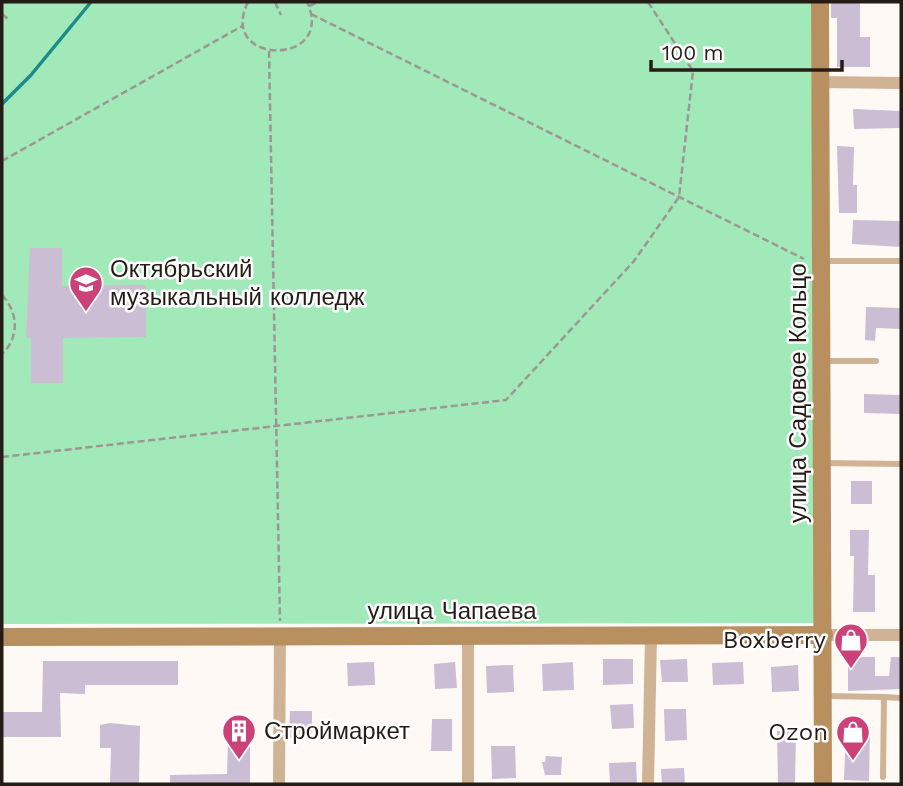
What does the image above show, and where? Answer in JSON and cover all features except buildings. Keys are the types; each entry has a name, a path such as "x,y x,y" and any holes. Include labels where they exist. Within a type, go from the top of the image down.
{"street":[{"name":"улица Садовое Кольцо","path":"820,2 820,82 813,260 822,361 823,784"},
{"path":"820,82 901,83"},
{"path":"279,784 280,635"},
{"name":"улица Чапаева","path":"2,637 901,635"},
{"path":"468,636 468,784"},
{"path":"648,784 651,636"}],"lane":[{"path":"813,260 901,261"},
{"path":"822,361 876,361"},
{"path":"822,463 901,464"},
{"path":"823,696 901,698"},
{"path":"883,777 884,697"}],"path":[{"path":"248,2 244,25 253,42 269,51 291,50 300,44 311,25 307,2"},
{"path":"275,2 281,15"},
{"path":"309,6 318,2"},
{"path":"2,457 506,400 634,261 679,197 693,71 648,2"},
{"path":"311,14 679,197 813,260"},
{"path":"2,15 9,20"},
{"path":"2,161 244,25"},
{"path":"269,51 280,635"},
{"path":"2,295 14,314 16,327 12,340 2,354"}],"green space":[{"path":"2,2 811,2 816,623 2,624"}],"waterway":[{"path":"2,104 31,75 91,2"}],"place":[{"name":"Октябрьский музыкальный колледж","path":"86,313"},
{"name":"Boxberry","path":"851,670"},
{"name":"Строймаркет","path":"239,761"},
{"name":"Ozon","path":"853,762"}]}
